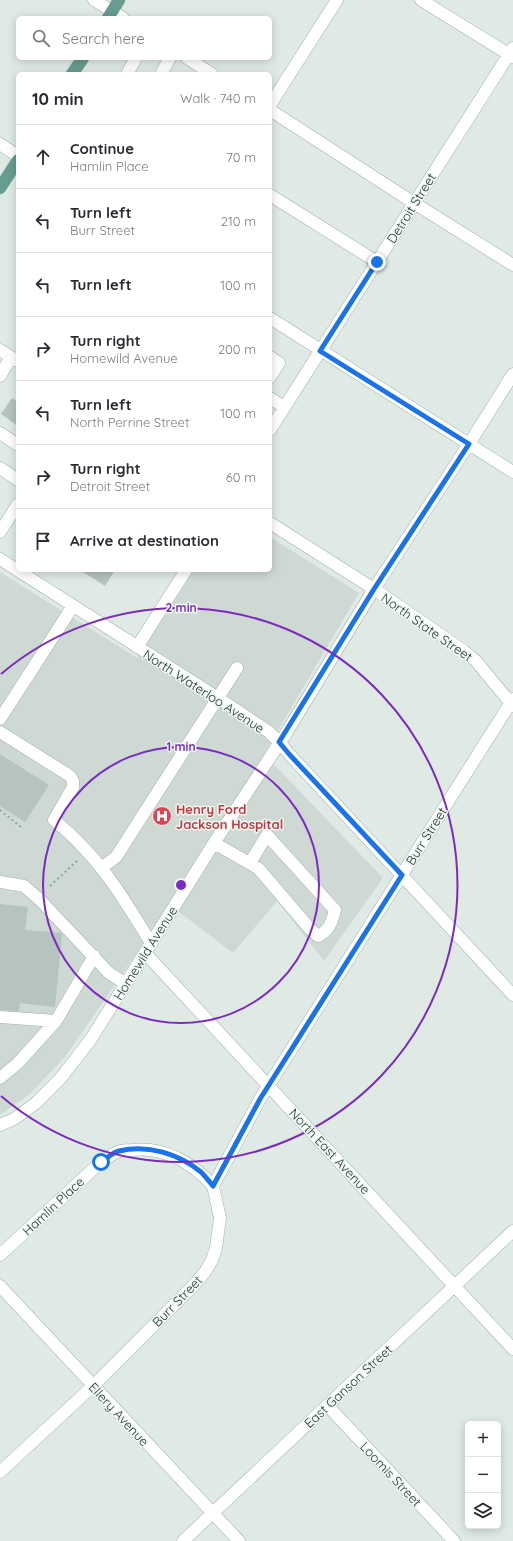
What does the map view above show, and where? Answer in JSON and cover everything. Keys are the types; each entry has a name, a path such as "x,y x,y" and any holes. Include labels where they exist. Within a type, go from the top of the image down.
{"main road":[{"path":"110,15 119,0"},
{"path":"76,72 82,60"},
{"path":"0,188 16,163"}],"street":[{"path":"94,0 110,15"},
{"path":"272,102 336,0"},
{"path":"421,0 512,53"},
{"name":"Detroit Street","path":"272,427 414,203 512,53"},
{"path":"128,72 135,60"},
{"path":"161,72 169,60"},
{"path":"190,60 209,72"},
{"path":"272,111 513,265"},
{"path":"0,144 16,155"},
{"path":"272,196 377,262"},
{"path":"272,319 513,472"},
{"path":"0,350 15,359 0,376"},
{"path":"272,358 279,363 272,374"},
{"name":"Homewild Avenue","path":"0,1125 14,1119 36,1103 60,1079 91,1038 146,954 151,943 374,589 513,374"},
{"path":"272,399 284,407"},
{"path":"0,433 16,444"},
{"path":"0,468 16,479"},
{"path":"0,532 16,507"},
{"name":"North State Street","path":"272,524 374,589 464,651 476,661 512,703"},
{"name":"North Waterloo Avenue","path":"0,558 16,569"},
{"name":"North Waterloo Avenue","path":"21,572 218,698 268,732 279,742 513,995"},
{"path":"137,647 185,572"},
{"path":"0,719 73,606"},
{"path":"101,868 116,857 237,668"},
{"name":"Burr Street","path":"0,1472 93,1386 192,1287 205,1272 212,1260 219,1235 220,1218 213,1186 269,1085 512,703"},
{"path":"0,732 70,776 73,781 73,788 54,820 87,851 101,868 151,943"},
{"path":"214,843 258,868 310,929 318,936 326,932 333,919 335,910 267,835 250,863"},
{"path":"0,882 24,886 37,897 109,973 126,984"},
{"name":"North East Avenue","path":"146,954 513,1349"},
{"path":"0,1078 18,1064 56,1021 94,956"},
{"path":"0,1017 56,1021"},
{"name":"Hamlin Place","path":"0,1256 101,1162 118,1151 136,1149 157,1150 189,1164 202,1172 213,1186"},
{"name":"East Ganson Street","path":"183,1541 513,1231"},
{"name":"Ellery Avenue","path":"0,1286 239,1541"},
{"name":"Loomis Street","path":"328,1406 454,1541"}],"path":[{"path":"0,810 22,828"},
{"path":"50,886 87,851"}],"shaded area":[{"name":"Henry Ford Jackson Hospital","path":"272,538 359,593 264,754 383,878 324,961 277,901 233,953 170,905 65,1057 30,1094 0,1115 0,572 137,658 193,572 272,572"}],"building":[{"path":"12,398 16,401 16,425 1,414"},
{"path":"83,572 114,572 105,586"},
{"path":"0,754 49,785 25,822 0,806"},
{"path":"0,904 28,907 25,930 62,934 55,1007 20,1003 19,1011 0,1010"}],"place":[{"name":"Henry Ford Jackson Hospital","path":"162,816"}],"route":[{"path":"101,1162 118,1151 136,1149 157,1150 189,1164 202,1172 213,1186 260,1099 402,875 279,742 288,730 374,589 469,444 320,351 377,262"}]}
